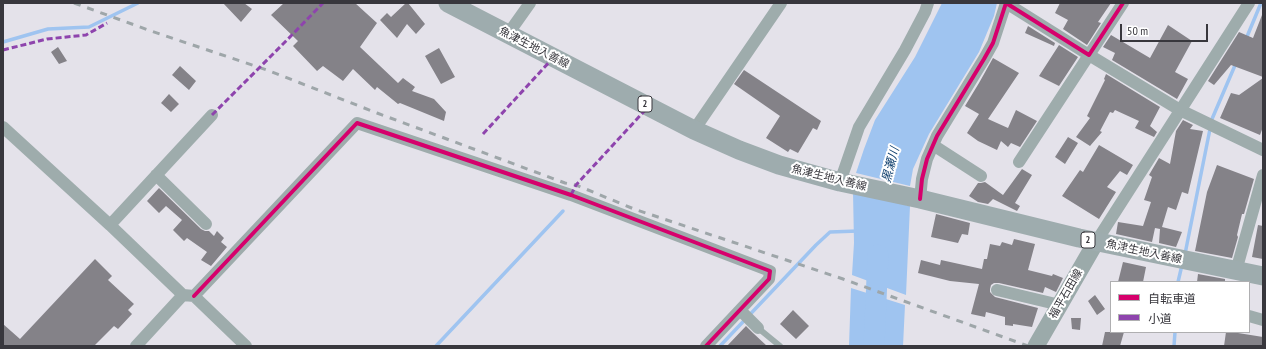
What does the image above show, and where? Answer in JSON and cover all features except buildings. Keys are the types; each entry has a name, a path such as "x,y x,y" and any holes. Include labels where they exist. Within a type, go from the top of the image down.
{"main road":[{"name":"魚津生地入善線","path":"448,3 694,130 739,150 779,165 845,183 1096,242 1263,276"},
{"name":"福平石田線","path":"1036,346 1096,242"}],"street":[{"path":"508,34 530,3"},
{"path":"694,130 781,3"},
{"path":"845,183 859,127 905,50 925,12 928,3"},
{"path":"917,199 927,159 937,136 993,43 1006,3 1180,110 1263,150"},
{"path":"1019,162 1123,3"},
{"path":"1096,242 1249,3"},
{"path":"110,225 212,115"},
{"path":"136,346 189,296 357,122 571,195 770,270 769,279 706,346"},
{"path":"3,127 246,346"},
{"path":"933,145 981,176"},
{"path":"156,175 206,224"},
{"path":"1236,270 1263,175"},
{"path":"997,290 1060,305"},
{"path":"740,310 758,328"},
{"path":"1250,316 1263,320"}],"lane":[{"path":"758,328 780,346"}],"water":[{"path":"942,3 997,3 994,16 979,52 929,134 913,169 910,186 856,173 875,120 915,57"},
{"path":"853,192 910,206 906,295 852,275 854,243"},
{"path":"851,288 905,305 903,346 849,346"}],"waterway":[{"path":"3,42 48,29 89,27 138,3"},
{"path":"1246,39 1261,3"},
{"path":"1185,254 1212,119 1236,63"},
{"path":"436,346 563,211"},
{"path":"720,346 830,232 858,231"},
{"name":"黒瀬川","path":"874,346 878,255"},
{"path":"1178,281 1182,265"},
{"path":"1174,346 1175,333"}],"railway":[{"path":"74,3 267,70 377,113 565,183 576,185 634,209 843,279 1028,346"}],"marked path":[{"path":"212,115 323,3"},
{"path":"3,50 47,39 86,35 107,23"},
{"path":"483,134 553,58"},
{"path":"571,195 576,185 649,106"}],"cycle path":[{"path":"920,199 922,179 927,159 937,136 993,43 1006,3 1089,55 1123,3"},
{"path":"194,296 357,123 571,195 770,271 769,279 706,346"}]}
